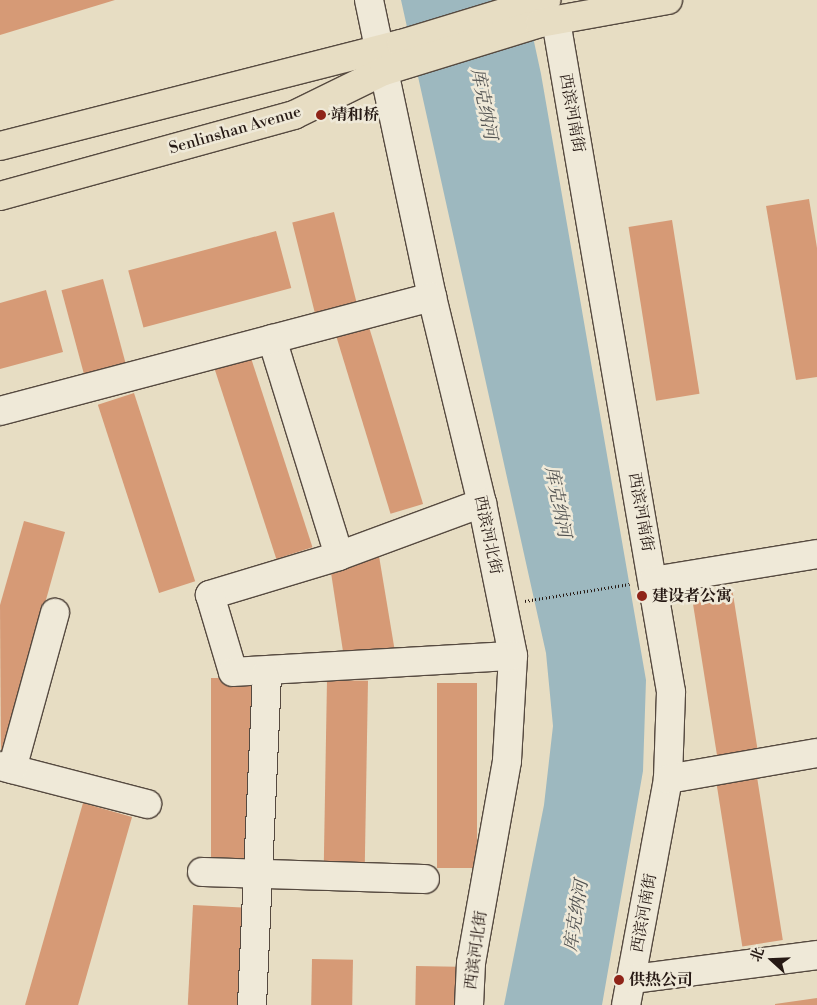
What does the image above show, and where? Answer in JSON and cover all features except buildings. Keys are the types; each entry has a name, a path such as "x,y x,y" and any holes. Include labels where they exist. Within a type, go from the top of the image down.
{"main road":[{"name":"Senlinshan Avenue","path":"0,146 393,56 545,12 668,0"},
{"name":"Senlinshan Avenue","path":"0,196 294,115 393,56"}],"street":[{"name":"西滨河北街","path":"370,0 393,56 432,298 482,503 513,656 507,761 472,963 469,1005"},
{"name":"西滨河南街","path":"545,12 644,582 671,692 668,778 630,992"},
{"path":"0,411 432,298"},
{"path":"272,339 339,556"},
{"path":"482,503 339,556 210,595 233,672 267,672 513,656"},
{"path":"644,582 817,554"},
{"path":"55,613 6,767 147,804"},
{"path":"252,1005 267,672"},
{"path":"668,778 817,753"},
{"path":"202,872 425,879"},
{"path":"630,992 817,955"}],"path":[{"path":"529,600 644,582"}],"water":[{"name":"库克纳河","path":"401,0 525,0 541,74 646,680 643,771 602,1005 504,1005 544,805 553,726 546,653"}],"place":[{"name":"靖和桥","path":"321,115"},
{"name":"建设者公寓","path":"642,596"},
{"name":"供热公司","path":"619,980"}]}
